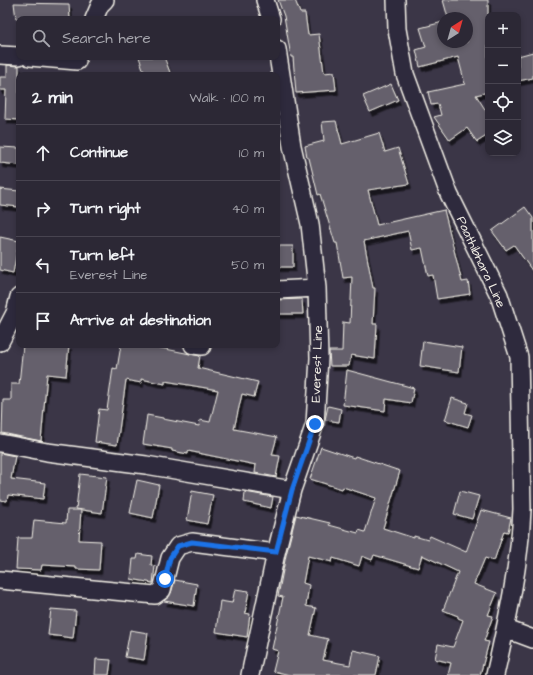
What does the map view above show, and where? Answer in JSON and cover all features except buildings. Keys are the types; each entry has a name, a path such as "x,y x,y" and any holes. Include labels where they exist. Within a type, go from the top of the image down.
{"street":[{"path":"95,16 100,5 105,0"},
{"path":"264,0 269,16"},
{"name":"Paathibhara Line","path":"396,0 397,29 405,74 449,194 499,295 526,356 522,501 527,534 495,675"},
{"path":"0,55 16,56"},
{"path":"50,60 77,64"},
{"name":"Everest Line","path":"250,675 276,552 292,490 315,424 319,358 318,288 310,224 292,146 279,60"},
{"path":"280,290 318,288"},
{"path":"0,342 16,312"},
{"path":"0,443 47,452 146,465 292,490"},
{"path":"0,580 155,595 162,590 170,558 178,546 192,542 276,552"},
{"path":"506,628 533,639"}],"route":[{"path":"165,579 170,558 178,546 192,542 276,552 292,490 315,424"}]}
